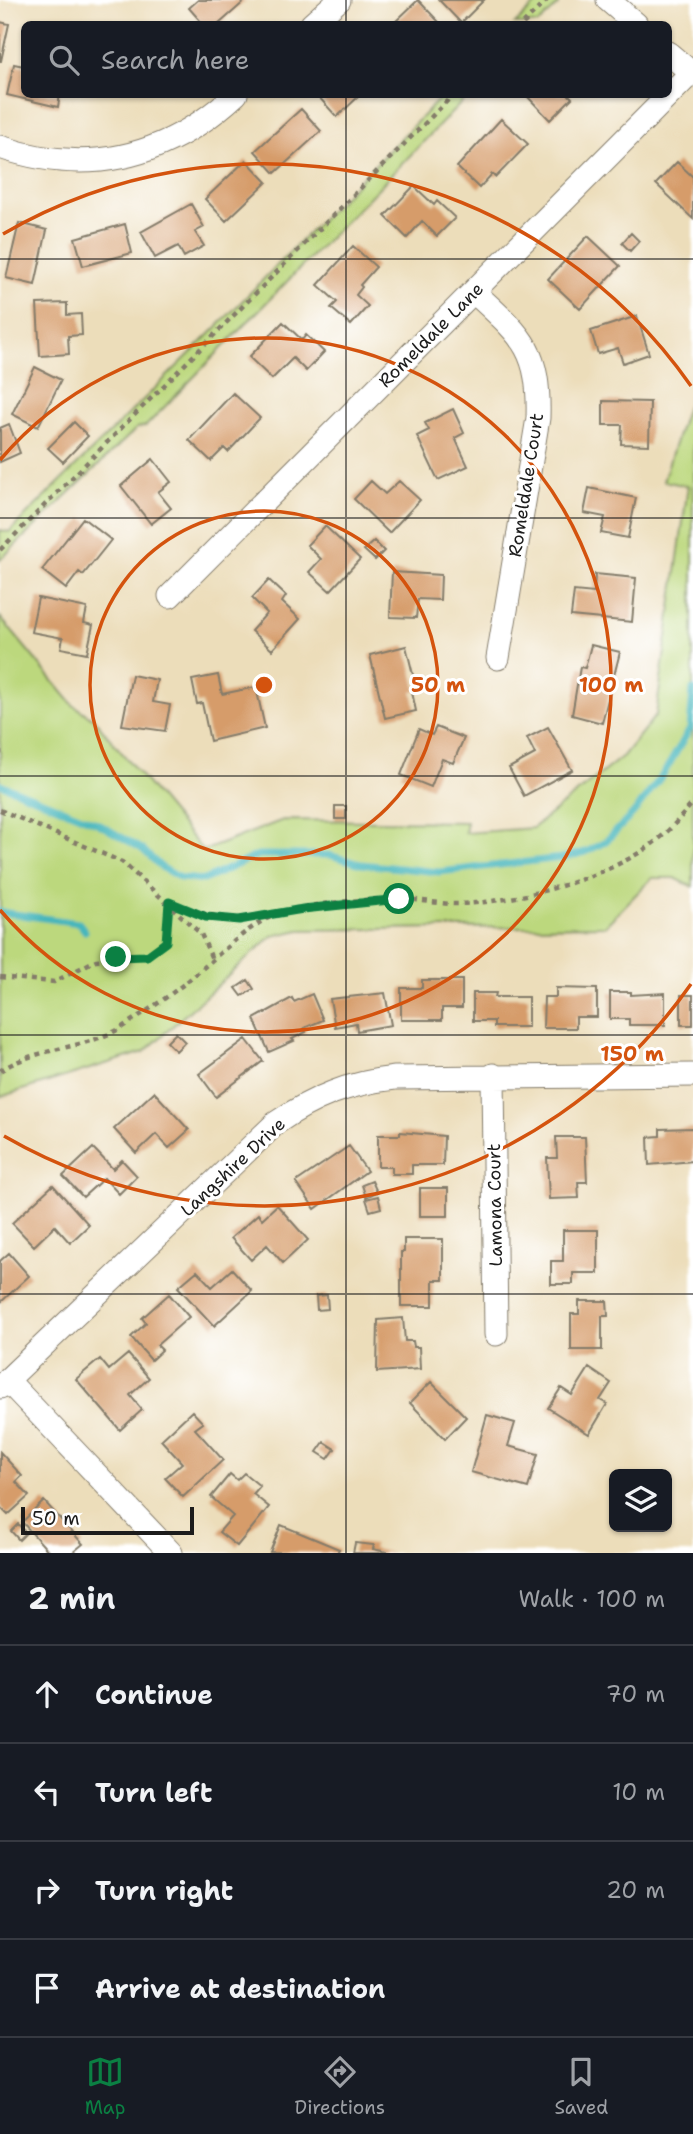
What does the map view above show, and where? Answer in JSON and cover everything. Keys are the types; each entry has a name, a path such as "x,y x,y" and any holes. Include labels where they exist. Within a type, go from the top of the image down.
{"street":[{"path":"315,21 339,0"},
{"path":"608,0 632,21"},
{"path":"672,56 692,74"},
{"name":"Romeldale Lane","path":"672,94 692,74"},
{"path":"0,147 56,161 116,159 153,149 180,136 231,98"},
{"name":"Romeldale Lane","path":"170,596 668,98"},
{"name":"Romeldale Court","path":"474,292 518,332 531,353 539,397 538,418 498,658"},
{"name":"Langshire Drive","path":"4,1383 276,1123 304,1104 335,1090 368,1081 493,1075 693,1075"},
{"name":"Lamona Court","path":"493,1075 496,1334"},
{"path":"4,1383 171,1553"}],"path":[{"path":"526,21 547,0"},
{"path":"0,550 450,98"},
{"path":"169,902 206,917 239,920 303,909 399,899 454,904 513,900 625,862 657,841 693,803"},
{"path":"0,810 122,862 201,934 212,960"},
{"path":"0,977 54,982 96,961 147,956 166,942 169,902"},
{"path":"0,1071 13,1063 53,1050 89,1043 118,1029 181,987 271,916"}],"green space":[{"path":"540,0 556,0 559,4 541,21 518,21"},
{"path":"440,98 466,98 146,426 137,428 0,560 0,530 9,532 210,334"},
{"path":"693,388 693,887 675,878 652,878 605,926 300,930 272,936 144,1052 0,1097 0,617 73,705 94,719 203,851 283,820 467,822 465,833 533,828 623,756 656,715 688,486 663,481"}],"building":[{"path":"198,0 246,0 222,21 200,21 189,8"},
{"path":"418,0 438,21 396,21"},
{"path":"439,0 484,0 463,21 459,21"},
{"path":"0,22 9,24 1,61 0,61"},
{"path":"14,64 21,65 21,98 59,98 58,107 7,95"},
{"path":"320,98 357,98 337,117"},
{"path":"529,98 572,98 550,120"},
{"path":"301,109 321,131 275,173 255,151"},
{"path":"501,119 528,144 496,177 492,174 479,188 457,167"},
{"path":"246,160 267,182 226,221 205,199"},
{"path":"677,162 693,177 693,219 656,184"},
{"path":"414,186 434,205 437,201 455,218 437,236 422,221 407,238 385,216"},
{"path":"191,204 204,227 195,232 204,246 184,257 178,246 155,258 141,232"},
{"path":"19,223 47,230 35,285 6,278"},
{"path":"125,224 132,253 83,266 75,238"},
{"path":"631,233 639,241 630,251 622,243"},
{"path":"588,236 620,266 580,309 548,279"},
{"path":"353,246 376,267 360,285 362,287 356,295 368,306 351,325 331,308 337,302 318,285"},
{"path":"67,303 67,315 81,314 82,335 68,336 69,354 40,356 37,304"},
{"path":"637,316 649,354 623,363 618,348 598,354 591,331"},
{"path":"283,322 302,340 306,335 324,352 306,371 293,358 272,379 249,357"},
{"path":"35,367 61,380 38,427 12,414"},
{"path":"233,393 260,418 228,452 224,448 211,461 189,440"},
{"path":"603,401 650,402 649,445 621,444 622,425 603,425"},
{"path":"453,409 464,433 455,438 468,466 438,480 417,436 429,430 425,423"},
{"path":"74,422 88,436 63,462 48,448"},
{"path":"9,424 20,453 0,462 0,428"},
{"path":"153,459 171,482 158,492 171,508 151,524 121,486"},
{"path":"371,481 385,494 399,481 420,500 389,533 354,499"},
{"path":"589,488 636,498 628,538 601,533 605,517 584,513"},
{"path":"83,518 111,540 83,575 79,572 66,589 42,570"},
{"path":"325,526 360,559 330,591 309,572 321,559 307,545"},
{"path":"374,541 384,551 375,560 364,550"},
{"path":"392,572 441,575 440,600 418,599 416,618 390,617"},
{"path":"595,574 636,578 632,622 571,616 574,591 594,593"},
{"path":"269,580 286,596 282,602 300,619 272,650 251,631 267,613 252,598"},
{"path":"38,598 87,608 84,623 93,625 87,653 61,648 63,638 31,632"},
{"path":"591,645 620,652 602,723 572,715 580,667 585,668"},
{"path":"406,646 417,691 412,692 416,711 385,718 370,655"},
{"path":"132,675 157,680 153,702 170,705 165,731 122,725"},
{"path":"218,675 222,694 256,687 265,728 210,741 202,703 197,704 192,680"},
{"path":"436,727 464,738 453,763 442,759 431,787 401,775 419,729 432,735"},
{"path":"548,727 572,770 524,796 509,768 535,754 527,738"},
{"path":"335,806 346,806 346,819 335,819"},
{"path":"248,980 254,989 242,996 236,988"},
{"path":"422,980 462,980 462,1008 442,1008 442,1020 401,1020 401,988 422,988"},
{"path":"556,988 597,989 597,1017 576,1017 576,1028 543,1028 544,997 556,997"},
{"path":"610,992 631,992 631,995 665,993 665,1025 629,1025 629,1019 610,1019"},
{"path":"385,993 391,1025 357,1031 356,1023 335,1027 330,999"},
{"path":"473,993 496,993 495,997 528,997 528,1027 494,1027 494,1021 473,1021"},
{"path":"312,994 323,1020 304,1028 306,1032 292,1039 294,1041 269,1052 254,1019 292,998 294,1002"},
{"path":"681,995 693,995 693,1025 681,1025"},
{"path":"176,1033 185,1042 176,1051 167,1042"},
{"path":"246,1039 263,1061 216,1097 199,1074"},
{"path":"154,1092 189,1130 169,1148 156,1134 136,1153 114,1129"},
{"path":"693,1128 693,1161 649,1165 648,1137 660,1136 660,1129"},
{"path":"400,1132 444,1136 443,1165 412,1165 412,1174 392,1174 392,1167 378,1167 378,1135 400,1135"},
{"path":"556,1137 585,1137 587,1182 578,1182 579,1198 549,1199 547,1158 557,1158"},
{"path":"349,1146 367,1171 315,1209 296,1182"},
{"path":"93,1148 113,1169 122,1160 137,1176 119,1194 104,1178 83,1197 63,1176"},
{"path":"372,1181 377,1192 366,1197 362,1185"},
{"path":"53,1185 89,1225 70,1243 55,1226 34,1246 12,1223"},
{"path":"420,1188 448,1188 448,1216 420,1216"},
{"path":"378,1196 381,1208 370,1211 366,1199"},
{"path":"277,1205 308,1240 283,1263 267,1245 251,1260 231,1238 258,1214 262,1219"},
{"path":"563,1230 598,1230 598,1273 573,1273 573,1284 551,1284 551,1261 563,1261"},
{"path":"404,1239 443,1239 443,1280 433,1280 433,1306 401,1306 401,1252 404,1252"},
{"path":"9,1253 29,1276 0,1303 0,1261"},
{"path":"232,1269 252,1291 214,1326 178,1287 197,1271 212,1287"},
{"path":"169,1294 189,1317 157,1345 162,1350 151,1360 131,1337 146,1323 142,1318"},
{"path":"327,1295 328,1309 317,1310 316,1296"},
{"path":"579,1301 607,1301 608,1316 602,1316 602,1350 571,1350 571,1314 579,1314"},
{"path":"403,1318 405,1341 413,1341 414,1347 419,1347 420,1369 377,1372 378,1320"},
{"path":"128,1354 149,1378 130,1395 142,1410 120,1430 76,1379 100,1359 109,1370"},
{"path":"589,1368 611,1383 600,1400 607,1404 589,1434 548,1408 561,1388 572,1395"},
{"path":"431,1382 466,1417 445,1439 410,1403"},
{"path":"192,1411 203,1423 195,1429 223,1460 183,1497 165,1478 182,1463 161,1440"},
{"path":"487,1415 515,1423 508,1446 538,1454 528,1488 471,1472"},
{"path":"324,1442 335,1449 328,1459 317,1452"},
{"path":"0,1452 22,1476 16,1482 29,1496 8,1515 0,1507"},
{"path":"244,1473 260,1486 253,1494 269,1507 237,1546 219,1532 233,1516 211,1497 230,1474 237,1480"},
{"path":"44,1501 83,1544 72,1553 50,1553 22,1522"},
{"path":"18,1524 26,1533 19,1540 11,1531"},
{"path":"281,1525 339,1549 337,1553 270,1552"},
{"path":"355,1543 374,1545 373,1549 392,1553 353,1553"}],"waterway":[{"path":"0,784 97,823 142,849 161,867 180,878 204,880 258,855 329,855 361,864 439,872 562,858 586,852 605,842 633,814 664,773 690,729 693,690"},
{"path":"0,912 79,923 85,931"}],"route":[{"path":"116,957 147,956 166,942 169,902 206,917 239,920 303,909 399,899"}]}
